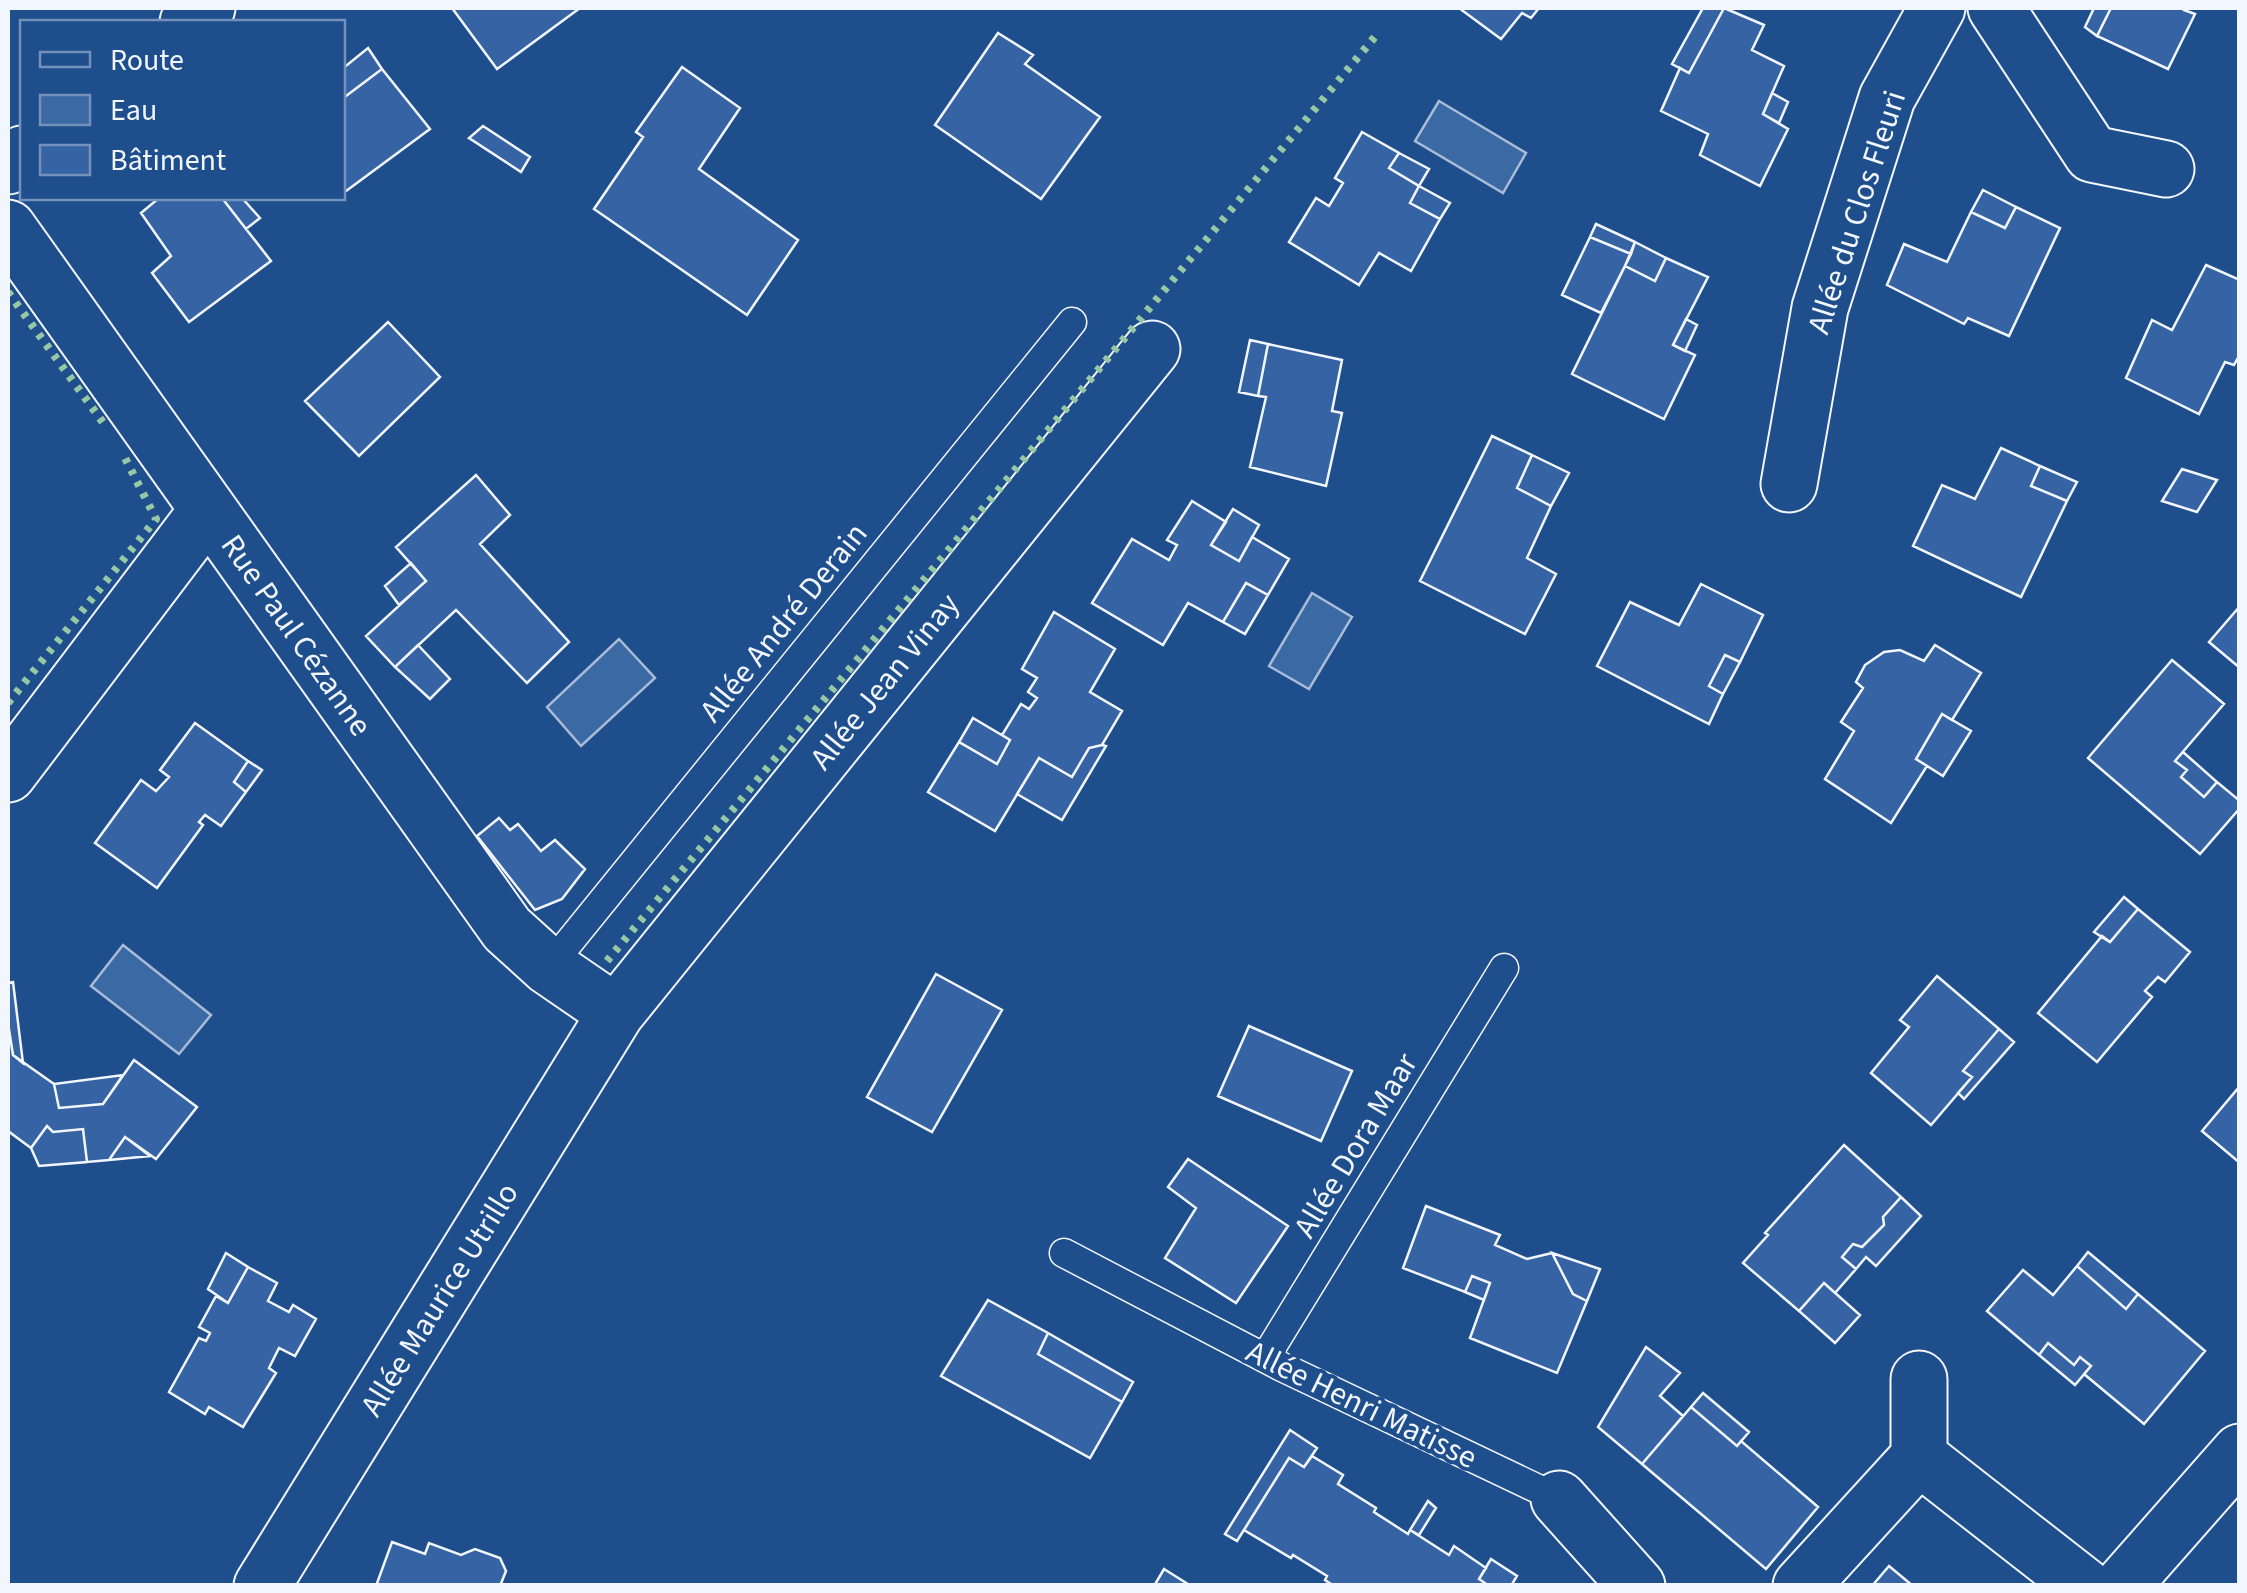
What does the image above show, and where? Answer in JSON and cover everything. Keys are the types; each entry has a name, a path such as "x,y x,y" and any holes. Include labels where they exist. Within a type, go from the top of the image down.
{"street":[{"name":"Allée du Clos Fleuri","path":"1789,484 1820,308 1887,98 1936,8"},
{"path":"1996,8 2092,154 2166,169"},
{"name":"Rue Paul Cézanne","path":"8,228 506,929 549,966 616,1013"},
{"name":"Allée Jean Vinay","path":"616,1013 1152,349"},
{"path":"8,774 208,510"},
{"name":"Allée Maurice Utrillo","path":"262,1586 616,1013"},
{"path":"1801,1586 1919,1457 1918,1379"},
{"path":"2122,1586 2240,1452"},
{"path":"1919,1457 2084,1586"},
{"name":"Allée Henri Matisse","path":"1559,1499 1608,1574"}],"lane":[{"name":"Allée André Derain","path":"549,966 1072,322"},
{"name":"Allée Dora Maar","path":"1265,1358 1504,968"},
{"name":"Allée Henri Matisse","path":"1064,1254 1265,1358 1559,1499"}],"water":[{"path":"1439,101 1526,153 1503,193 1415,141"},
{"path":"1312,593 1352,617 1309,689 1269,666"},
{"path":"619,639 655,678 581,746 547,707"},
{"path":"123,945 211,1015 179,1054 91,986"}],"building":[{"path":"452,8 580,8 497,69"},
{"path":"1459,8 1539,8 1531,18 1522,13 1501,39"},
{"path":"1703,8 1724,8 1689,73 1672,64"},
{"path":"1724,8 1764,25 1752,50 1784,66 1763,114 1788,129 1760,186 1700,155 1708,134 1661,111 1680,68 1689,73"},
{"path":"2094,8 2111,8 2097,36 2085,27"},
{"path":"2111,8 2185,8 2195,14 2168,69 2097,36"},
{"path":"998,33 1033,55 1025,64 1100,117 1041,199 935,125"},
{"path":"368,48 382,69 345,97 345,67"},
{"path":"682,67 740,108 699,169 798,240 747,315 594,209 643,137 636,132"},
{"path":"382,69 430,129 345,192 345,97"},
{"path":"1772,93 1788,102 1779,123 1763,114"},
{"path":"483,126 530,157 521,172 469,138"},
{"path":"1362,132 1399,153 1389,168 1419,186 1410,203 1440,219 1411,271 1379,253 1359,285 1289,242 1316,198 1329,206 1343,183 1335,178"},
{"path":"1399,153 1429,169 1419,186 1389,168"},
{"path":"1419,186 1450,203 1440,219 1410,203"},
{"path":"1983,190 2016,207 2005,228 1971,212"},
{"path":"157,200 224,200 271,261 189,322 152,273 171,256 141,213"},
{"path":"224,200 244,200 260,218 246,229"},
{"path":"2016,207 2060,228 2009,336 1968,318 1964,324 1887,285 1904,244 1947,262 1971,212 2005,228"},
{"path":"1596,224 1635,242 1631,254 1590,237"},
{"path":"1590,237 1631,254 1601,313 1562,295"},
{"path":"1635,242 1666,258 1655,281 1625,266"},
{"path":"1666,258 1708,277 1673,345 1695,355 1664,419 1572,374 1625,266 1655,281"},
{"path":"2206,265 2240,280 2240,354 2234,365 2225,362 2199,414 2126,378 2152,320 2172,330"},
{"path":"1686,319 1697,325 1685,351 1673,345"},
{"path":"388,322 440,377 359,456 305,401"},
{"path":"1250,340 1268,344 1258,396 1239,392"},
{"path":"1268,344 1342,360 1332,411 1342,413 1326,486 1250,467 1266,397 1258,396"},
{"path":"1492,436 1532,455 1517,488 1551,506 1527,558 1556,574 1525,634 1420,581"},
{"path":"2001,448 2040,466 2031,486 2067,501 2021,597 1913,546 1942,485 1975,499"},
{"path":"1532,455 1569,473 1551,506 1517,488"},
{"path":"2040,466 2077,482 2067,501 2031,486"},
{"path":"2182,469 2217,480 2197,512 2162,501"},
{"path":"476,475 510,515 480,544 569,642 527,683 456,610 395,667 366,636 426,581 396,547"},
{"path":"1192,501 1226,522 1211,545 1239,561 1252,537 1289,559 1268,595 1246,583 1223,622 1188,603 1163,645 1092,603 1132,539 1169,560 1177,545 1167,540"},
{"path":"1233,509 1259,525 1239,561 1211,545"},
{"path":"411,563 426,581 399,605 385,586"},
{"path":"1246,583 1268,595 1245,634 1223,622"},
{"path":"1701,584 1763,615 1740,662 1725,655 1709,686 1723,694 1709,724 1597,666 1630,602 1679,625"},
{"path":"2240,606 2240,668 2209,642"},
{"path":"1054,612 1115,649 1090,692 1122,711 1102,745 1089,748 1072,777 1039,758 995,831 928,792 959,742 997,764 1010,740 1002,735 1021,704 1029,709 1037,698 1028,692 1037,678 1022,669"},
{"path":"418,645 450,679 430,699 395,667"},
{"path":"1935,645 1981,673 1952,720 1942,714 1916,759 1927,766 1891,823 1825,779 1854,731 1841,722 1863,688 1856,682 1865,665 1884,652 1900,650 1924,661"},
{"path":"1725,655 1740,662 1723,694 1709,686"},
{"path":"2172,660 2224,704 2175,761 2187,770 2181,777 2204,797 2217,782 2240,801 2240,808 2200,854 2088,758"},
{"path":"1942,714 1971,731 1943,776 1916,759"},
{"path":"973,718 1010,740 997,764 959,742"},
{"path":"195,723 248,761 234,782 246,792 221,826 205,815 199,822 203,825 157,888 95,843 141,780 156,791 169,777 160,770"},
{"path":"1106,746 1062,820 1017,794 1039,758 1072,777 1089,748"},
{"path":"2183,752 2217,782 2204,797 2181,777 2187,770 2175,761"},
{"path":"248,761 262,770 246,792 234,782"},
{"path":"499,818 510,830 518,824 541,851 555,840 585,869 562,899 535,910 477,836"},
{"path":"2124,897 2138,909 2110,942 2094,932"},
{"path":"2138,909 2190,952 2165,982 2158,977 2145,991 2152,997 2097,1062 2038,1013 2102,936 2110,942"},
{"path":"936,974 1002,1010 932,1132 867,1097"},
{"path":"1937,976 1999,1029 1963,1071 1972,1077 1931,1125 1871,1073 1909,1027 1900,1020"},
{"path":"13,982 23,1063 13,1055 8,1023 8,983"},
{"path":"8,1023 13,1055 54,1084 59,1108 103,1104 134,1060 197,1107 156,1159 125,1137 109,1160 87,1162 83,1129 53,1132 47,1126 31,1148 8,1131"},
{"path":"1249,1026 1352,1071 1321,1141 1218,1096"},
{"path":"1999,1029 2014,1042 1964,1099 1958,1093 1972,1077 1963,1071"},
{"path":"123,1075 103,1104 59,1108 54,1084"},
{"path":"2240,1086 2240,1163 2202,1131"},
{"path":"47,1126 53,1132 83,1129 87,1162 39,1166 31,1148"},
{"path":"125,1137 150,1156 109,1160"},
{"path":"1844,1145 1901,1197 1883,1217 1884,1225 1862,1247 1853,1244 1842,1257 1856,1269 1835,1293 1824,1283 1799,1311 1743,1263"},
{"path":"1188,1159 1288,1226 1236,1303 1165,1258 1196,1208 1168,1187"},
{"path":"1901,1197 1921,1216 1876,1266 1866,1257 1856,1269 1842,1257 1853,1244 1862,1247 1884,1225 1883,1217"},
{"path":"1426,1206 1500,1235 1495,1245 1527,1259 1552,1253 1573,1294 1587,1301 1557,1373 1470,1338 1490,1283 1472,1276 1465,1292 1403,1268"},
{"path":"2088,1252 2138,1294 2126,1309 2077,1266"},
{"path":"226,1253 248,1267 228,1303 208,1289"},
{"path":"1552,1253 1600,1269 1587,1301 1573,1294"},
{"path":"2077,1266 2126,1309 2138,1294 2205,1351 2144,1424 2084,1374 2091,1366 2080,1357 2074,1365 2048,1343 2039,1355 1987,1311 2023,1270 2053,1295"},
{"path":"248,1267 277,1283 268,1301 289,1312 293,1305 316,1319 295,1356 279,1348 269,1368 276,1373 243,1427 209,1407 205,1414 169,1392 199,1338 206,1341 210,1333 199,1327 216,1296 228,1303"},
{"path":"1472,1276 1490,1283 1484,1300 1465,1292"},
{"path":"1824,1283 1860,1315 1835,1343 1799,1311"},
{"path":"988,1300 1048,1333 1038,1354 1122,1402 1090,1458 941,1376"},
{"path":"1048,1333 1133,1382 1122,1402 1038,1354"},
{"path":"2048,1343 2074,1365 2080,1357 2091,1366 2075,1385 2039,1355"},
{"path":"1646,1347 1680,1373 1660,1396 1683,1416 1642,1464 1598,1427"},
{"path":"1703,1393 1749,1432 1737,1446 1691,1407"},
{"path":"1691,1407 1737,1446 1741,1441 1818,1507 1766,1569 1642,1464"},
{"path":"1290,1430 1317,1448 1304,1467 1289,1458 1237,1541 1225,1534"},
{"path":"1312,1456 1343,1475 1338,1484 1408,1534 1410,1530 1449,1555 1454,1546 1486,1568 1479,1579 1489,1586 1334,1586 1325,1580 1327,1576 1244,1530 1289,1458 1304,1467"},
{"path":"1428,1501 1436,1508 1419,1535 1410,1530"},
{"path":"392,1542 425,1554 429,1543 461,1555 475,1549 500,1558 506,1571 500,1586 376,1586"},
{"path":"1491,1559 1517,1576 1511,1586 1489,1586 1479,1579"},
{"path":"1889,1566 1913,1586 1872,1586"},
{"path":"1164,1569 1191,1586 1154,1586"}],"hedge":[{"path":"607,961 1378,33"},
{"path":"8,292 104,424"},
{"path":"8,703 156,519 123,454"}]}
